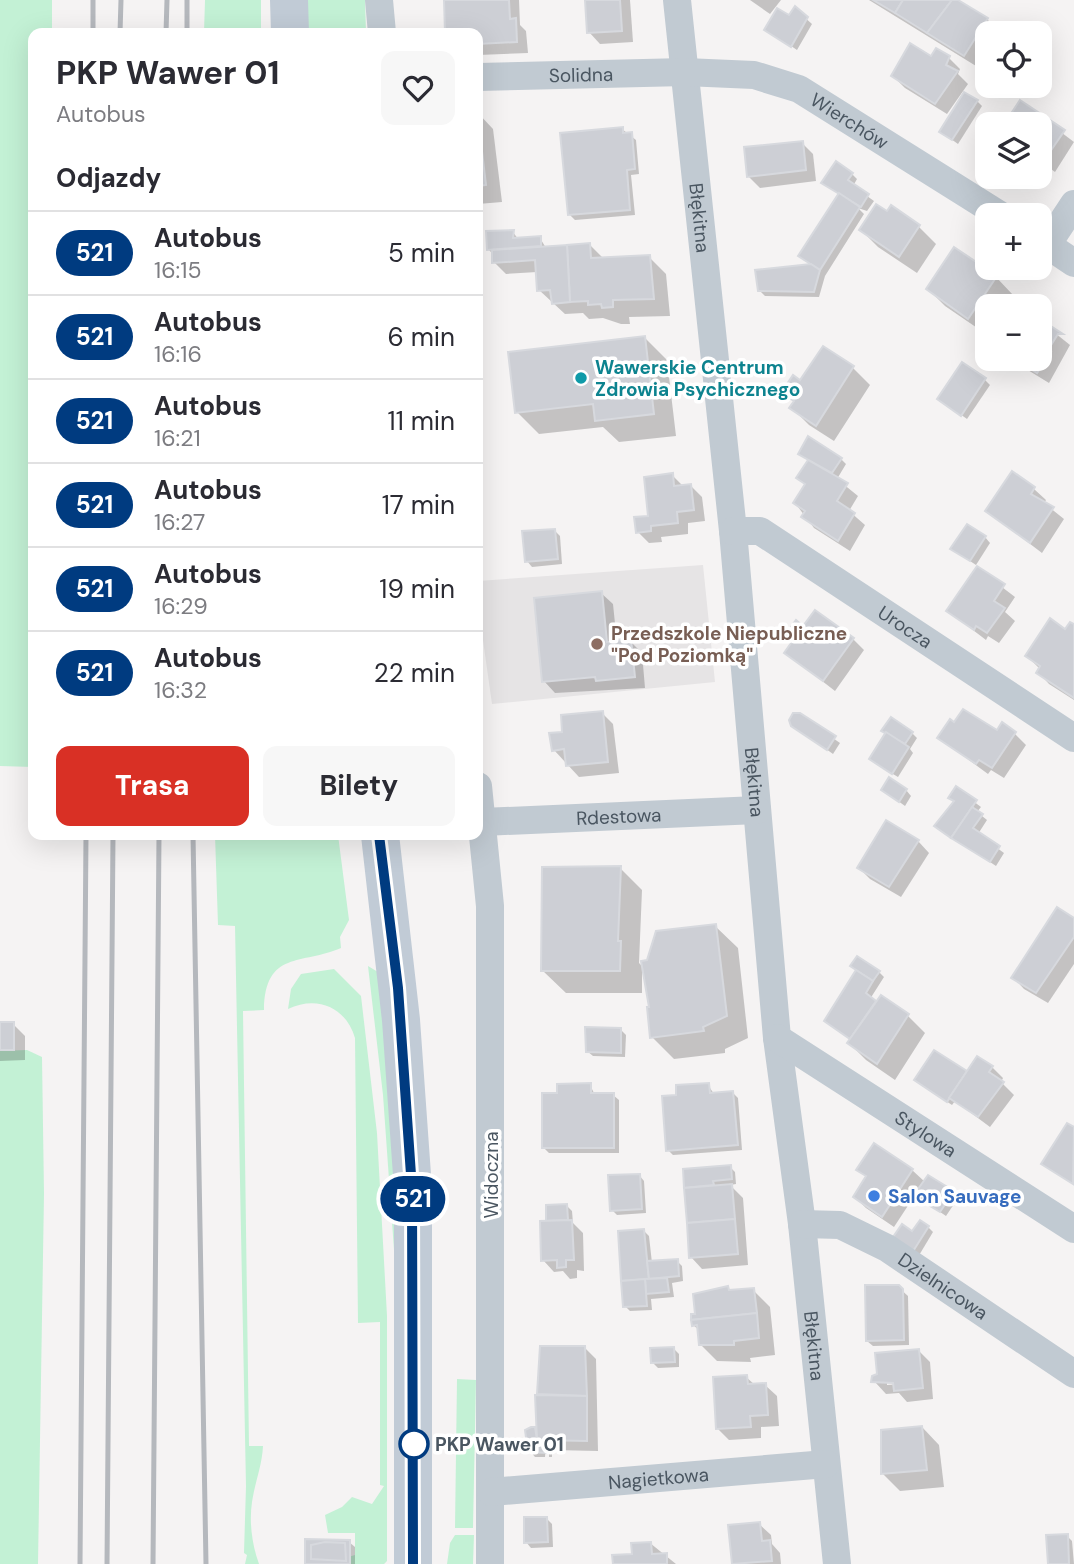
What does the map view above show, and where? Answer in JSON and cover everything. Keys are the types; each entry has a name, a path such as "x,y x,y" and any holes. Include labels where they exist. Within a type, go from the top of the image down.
{"main road":[{"path":"289,0 290,28"},
{"path":"381,840 399,998 412,1189 413,1564"}],"street":[{"path":"379,0 382,28"},
{"name":"Błękitna","path":"677,0 733,531 777,1038 802,1224 837,1564"},
{"name":"Solidna","path":"483,76 685,72"},
{"name":"Wierchów","path":"685,72 754,75 799,89 981,203"},
{"path":"1052,232 1074,204"},
{"path":"1052,249 1074,263"},
{"name":"Urocza","path":"733,531 760,531 1074,737"},
{"name":"Rdestowa","path":"483,822 757,810"},
{"name":"Widoczna","path":"483,822 491,906 490,1564"},
{"name":"Stylowa","path":"777,1038 1074,1229"},
{"name":"Dzielnicowa","path":"802,1224 840,1225 887,1248 1074,1374"},
{"name":"Nagietkowa","path":"491,1492 826,1464"}],"shaded area":[{"name":"Przedszkole Niepubliczne \"Pod Poziomką\"","path":"703,565 715,682 492,704 483,640 483,581"}],"green space":[{"path":"0,0 52,0 52,28 28,28 28,767 0,766"},
{"path":"205,0 261,0 261,28 204,28"},
{"path":"303,0 365,0 366,28 303,28"},
{"path":"215,840 339,840 349,920 340,937 341,948 300,959 279,968 271,977 266,991 264,1010 243,1011 249,1446 263,1446 251,1517 259,1564 245,1564 247,1555 244,1553 246,1486 235,926 218,925"},
{"path":"368,966 378,972 392,1109 396,1278 383,1095"},
{"path":"334,969 361,996 377,1133 387,1316 387,1561 384,1564 324,1564 355,1555 355,1533 328,1533 325,1515 342,1507 352,1497 372,1504 384,1486 380,1485 380,1322 358,1323 355,1038 345,1018 329,1007 309,1003 288,1009 291,989 301,974"},
{"path":"27,1050 42,1057 44,1194 38,1564 0,1564 0,1051"},
{"path":"457,1379 476,1380 473,1528 455,1528"},
{"path":"455,1535 474,1535 473,1564 447,1564 450,1543"}],"building":[{"path":"444,0 509,0 510,19 516,18 517,42 483,44 483,28 445,28"},
{"path":"585,0 620,0 622,31 587,33"},
{"path":"873,0 903,0 895,13"},
{"path":"903,0 952,0 927,33 895,13"},
{"path":"952,0 958,0 988,18 986,21 975,21 975,39 964,56 927,33"},
{"path":"795,6 808,17 791,47 764,30 777,8 789,15"},
{"path":"910,43 931,56 936,48 950,56 946,65 958,71 935,104 891,76"},
{"path":"964,92 978,100 952,140 939,132"},
{"path":"1020,100 1038,112 1012,112"},
{"path":"1052,121 1065,130 1052,149"},
{"path":"623,127 623,133 632,132 635,169 627,170 630,210 568,215 560,133"},
{"path":"803,141 806,170 747,177 744,147"},
{"path":"483,160 486,185 483,185"},
{"path":"836,161 853,173 848,180 869,194 861,207 821,183"},
{"path":"839,193 860,207 820,270 798,256"},
{"path":"876,204 887,211 891,205 920,225 899,257 859,230"},
{"path":"514,230 513,238 541,236 541,246 487,250 486,231"},
{"path":"590,243 591,258 650,255 654,299 613,300 613,307 602,308 601,304 588,305 588,301 570,302 567,245"},
{"path":"567,245 570,302 552,304 550,290 537,291 535,260 492,263 492,250"},
{"path":"954,247 975,261 975,280 994,280 985,294 975,294 975,309 968,319 926,289"},
{"path":"811,264 820,270 814,292 758,291 755,270"},
{"path":"1052,327 1063,334 1058,334 1052,344"},
{"name":"Wawerskie Centrum Zdrowia Psychicznego","path":"645,336 654,414 595,421 593,404 515,413 508,352"},
{"path":"823,346 854,366 816,426 789,408 794,401 781,393 793,375 800,380"},
{"path":"962,362 986,378 961,416 937,399"},
{"path":"808,436 842,458 832,473 798,454"},
{"path":"808,460 848,483 837,501 855,513 838,541 801,517 805,511 793,503 805,484 796,478"},
{"path":"1012,471 1035,487 1031,494 1054,507 1030,543 985,511"},
{"path":"673,473 674,486 691,484 694,510 677,512 678,523 651,526 651,531 636,533 634,517 648,516 644,477"},
{"path":"967,524 986,536 970,561 950,549"},
{"path":"555,529 558,559 525,562 522,531"},
{"path":"977,566 1005,584 994,601 1005,608 987,633 976,626 974,630 946,611"},
{"path":"602,591 607,642 631,639 635,677 596,681 595,677 542,682 534,598"},
{"path":"815,610 854,638 823,681 784,653 796,636 788,631 796,620 803,626"},
{"path":"1050,618 1065,629 1070,622 1074,624 1074,698 1036,673 1040,666 1025,656"},
{"path":"963,709 997,730 1002,722 1016,732 992,768 979,760 976,764 937,738 950,719 954,722"},
{"path":"603,711 608,762 566,766 564,749 552,751 549,733 562,732 561,715"},
{"path":"793,713 800,713 836,736 827,750 791,726 789,720"},
{"path":"891,717 913,732 905,744 881,731"},
{"path":"886,732 909,747 892,774 869,759"},
{"path":"889,777 907,789 899,802 881,790"},
{"path":"956,786 977,800 951,838 934,826 954,801 948,798"},
{"path":"972,807 983,814 973,828 1000,846 990,862 951,838"},
{"path":"886,820 919,840 889,887 857,868"},
{"path":"621,866 618,941 621,941 620,971 541,971 542,867"},
{"path":"1057,907 1074,918 1074,937 1036,993 1011,978"},
{"path":"716,924 727,1016 703,1027 704,1031 650,1038 649,1007 641,961 647,960 656,931"},
{"path":"857,956 880,971 873,981 850,966"},
{"path":"856,970 873,981 866,993 876,1001 850,1039 824,1021"},
{"path":"881,995 909,1014 877,1064 847,1043"},
{"path":"0,1022 14,1022 14,1050 0,1050"},
{"path":"585,1027 621,1028 621,1053 586,1052"},
{"path":"934,1050 967,1071 947,1102 914,1080"},
{"path":"977,1056 993,1066 989,1072 1004,1082 978,1117 949,1098"},
{"path":"591,1083 591,1093 614,1093 614,1148 542,1148 542,1093 557,1093 557,1084"},
{"path":"709,1083 710,1093 733,1091 738,1145 666,1151 662,1096 676,1095 676,1085"},
{"path":"1067,1123 1074,1127 1073,1184 1041,1164"},
{"path":"874,1143 913,1169 882,1217 853,1197 866,1176 856,1170"},
{"path":"731,1165 732,1179 713,1181 714,1185 684,1188 683,1169"},
{"path":"640,1174 642,1209 610,1211 608,1175"},
{"path":"928,1175 954,1191 940,1212 913,1196"},
{"path":"732,1184 735,1219 687,1223 684,1188"},
{"path":"567,1204 568,1220 546,1221 546,1205"},
{"path":"735,1219 738,1254 689,1258 687,1223"},
{"path":"572,1220 574,1260 566,1260 566,1267 557,1268 557,1260 541,1261 540,1221"},
{"path":"920,1220 929,1226 912,1253 891,1240 902,1224 912,1231"},
{"path":"644,1229 649,1279 621,1281 618,1231"},
{"path":"678,1259 679,1276 649,1279 647,1261"},
{"path":"667,1278 669,1292 646,1294 645,1279"},
{"path":"645,1279 647,1306 623,1307 621,1281"},
{"path":"865,1285 899,1285 903,1289 904,1340 866,1341"},
{"path":"728,1286 729,1290 754,1288 757,1313 691,1320 691,1314 695,1314 693,1294"},
{"path":"757,1313 759,1338 734,1341 734,1345 699,1345 697,1325 692,1326 691,1320"},
{"path":"540,1346 585,1346 587,1396 537,1394"},
{"path":"674,1347 675,1362 651,1363 650,1348"},
{"path":"919,1349 923,1388 894,1391 893,1383 871,1382 872,1376 877,1374 875,1353"},
{"path":"747,1375 748,1384 766,1383 768,1415 750,1416 751,1427 716,1429 713,1377"},
{"path":"535,1395 587,1396 587,1441 537,1440"},
{"path":"922,1426 927,1470 881,1474 881,1430"},
{"path":"535,1427 537,1440 548,1441 547,1453 528,1452 525,1430"},
{"path":"524,1517 547,1517 548,1542 524,1543"},
{"path":"760,1522 762,1541 770,1540 772,1561 732,1564 728,1525"},
{"path":"1068,1534 1069,1564 1048,1564 1046,1535"},
{"path":"305,1539 350,1540 350,1564 305,1564"},
{"path":"325,1542 345,1543 346,1561 311,1559 311,1545"},
{"path":"651,1542 652,1554 667,1553 667,1564 613,1564 612,1555 632,1554 631,1543"}],"railway":[{"path":"93,0 93,28"},
{"path":"120,28 121,0"},
{"path":"166,28 167,0"},
{"path":"187,0 187,28"},
{"path":"80,1564 86,840"},
{"path":"107,1564 113,840"},
{"path":"153,1564 159,840"},
{"path":"193,840 206,1564"}],"bus line":[{"name":"521","path":"380,840 407,1082 412,1189 413,1564"}],"place":[{"name":"Wawerskie Centrum Zdrowia Psychicznego","path":"581,378"},
{"name":"Przedszkole Niepubliczne \"Pod Poziomką\"","path":"597,644"},
{"name":"Salon Sauvage","path":"874,1196"},
{"name":"PKP Wawer 01","path":"414,1444"}]}
